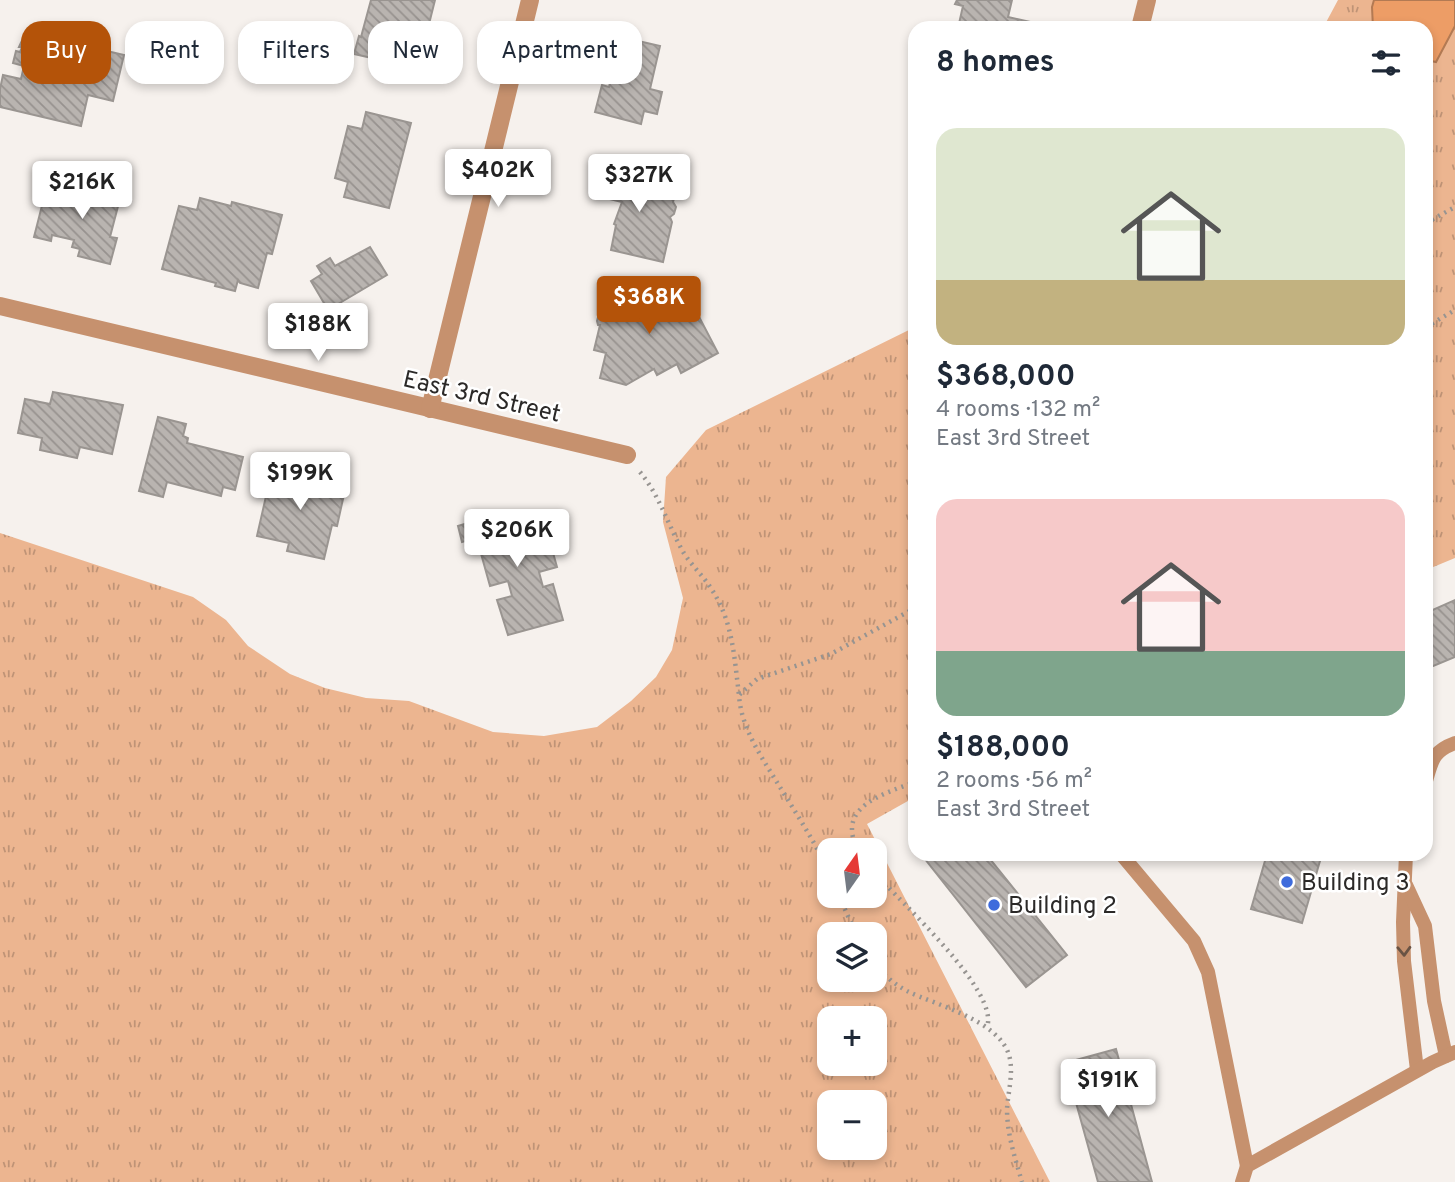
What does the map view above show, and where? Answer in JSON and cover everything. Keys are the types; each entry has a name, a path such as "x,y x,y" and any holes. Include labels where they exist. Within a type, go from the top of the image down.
{"street":[{"path":"430,410 530,0"},
{"path":"1142,21 1147,0"},
{"name":"East 3rd Street","path":"0,306 627,455"}],"lane":[{"path":"1433,756 1455,743"},
{"path":"1127,861 1194,941 1208,972 1247,1166 1242,1182"},
{"path":"1406,861 1404,961 1417,1070"},
{"path":"1247,1166 1450,1054 1434,1001 1425,926 1405,883"}],"path":[{"path":"1433,219 1455,207"},
{"path":"1433,323 1455,310"},
{"path":"627,455 653,488 683,552 710,586 724,610 734,641 740,714 754,743 817,849"},
{"path":"739,695 757,680 831,654 908,612"},
{"path":"853,838 850,829 853,817 862,806 908,785"},
{"path":"887,886 952,955 975,985 984,999 989,1023 987,1027"},
{"path":"887,978 906,990 987,1027 1001,1040 1009,1056 1007,1111 1010,1142 1022,1182"}],"green space":[{"path":"1338,0 1374,0 1373,21 1327,21"},
{"path":"1455,26 1455,558 1433,567 1433,61 1436,62"},
{"path":"908,330 908,801 867,824 874,838 817,838 817,908 887,908 887,863 1050,1182 0,1182 0,533 193,597 226,620 248,646 290,674 325,688 366,698 409,701 493,732 544,736 597,727 631,701 656,677 672,650 683,598 663,522 666,477 706,430"}],"shaded area":[{"path":"1374,0 1455,0 1455,26 1436,62 1433,61 1433,21 1373,21"}],"building":[{"path":"371,0 435,0 430,21 368,21 368,57 354,54 359,36 361,37"},
{"path":"957,0 1012,0 1008,17 1026,21 960,21 963,6 955,4"},
{"path":"642,42 660,46 650,89 662,92 657,114 644,111 641,124 595,112 602,85 609,87 610,84 642,84"},
{"path":"21,50 21,65 13,63 16,51 20,52"},
{"path":"111,52 124,55 113,101 88,95 81,126 0,107 3,75 21,79 21,84 111,84"},
{"path":"366,112 411,123 389,208 344,197 348,182 335,178 348,126 362,129"},
{"path":"600,169 677,187 673,202 676,207 670,217 672,222 663,262 611,250 616,225 614,224 622,202 593,195"},
{"path":"86,182 122,191 110,237 117,238 110,264 78,256 80,249 72,247 74,240 52,235 51,241 34,237 46,190 82,199"},
{"path":"200,198 231,206 232,202 282,215 272,254 267,253 258,288 238,280 235,291 215,286 216,283 162,269 179,206 197,210"},
{"path":"370,247 387,275 328,310 311,281 322,274 317,266 330,258 335,266"},
{"path":"612,286 694,307 718,353 681,373 677,364 657,375 654,369 626,385 600,378 606,353 594,350 600,325 597,321 603,299 605,296 609,297"},
{"path":"53,392 123,405 112,454 80,447 77,458 40,450 42,438 18,433 25,399 50,404"},
{"path":"158,417 186,424 183,436 188,438 187,443 243,457 235,490 223,487 221,496 167,482 163,497 139,491"},
{"path":"274,461 302,467 299,480 345,490 337,526 332,525 324,559 287,551 289,543 257,536"},
{"path":"495,512 500,528 543,517 557,567 539,572 543,587 553,584 563,620 508,635 497,600 512,596 508,581 490,586 480,550 476,551 472,539 462,542 458,526 468,523 467,520"},
{"path":"1455,600 1455,657 1433,666 1433,610"},
{"name":"Building 2","path":"927,861 992,861 1067,955 1026,987"},
{"name":"Building 3","path":"1265,861 1320,861 1302,923 1251,909"},
{"path":"1116,1049 1152,1182 1098,1182 1065,1063"}],"place":[{"name":"Building 3","path":"1287,882"},
{"name":"Building 2","path":"994,905"}]}
